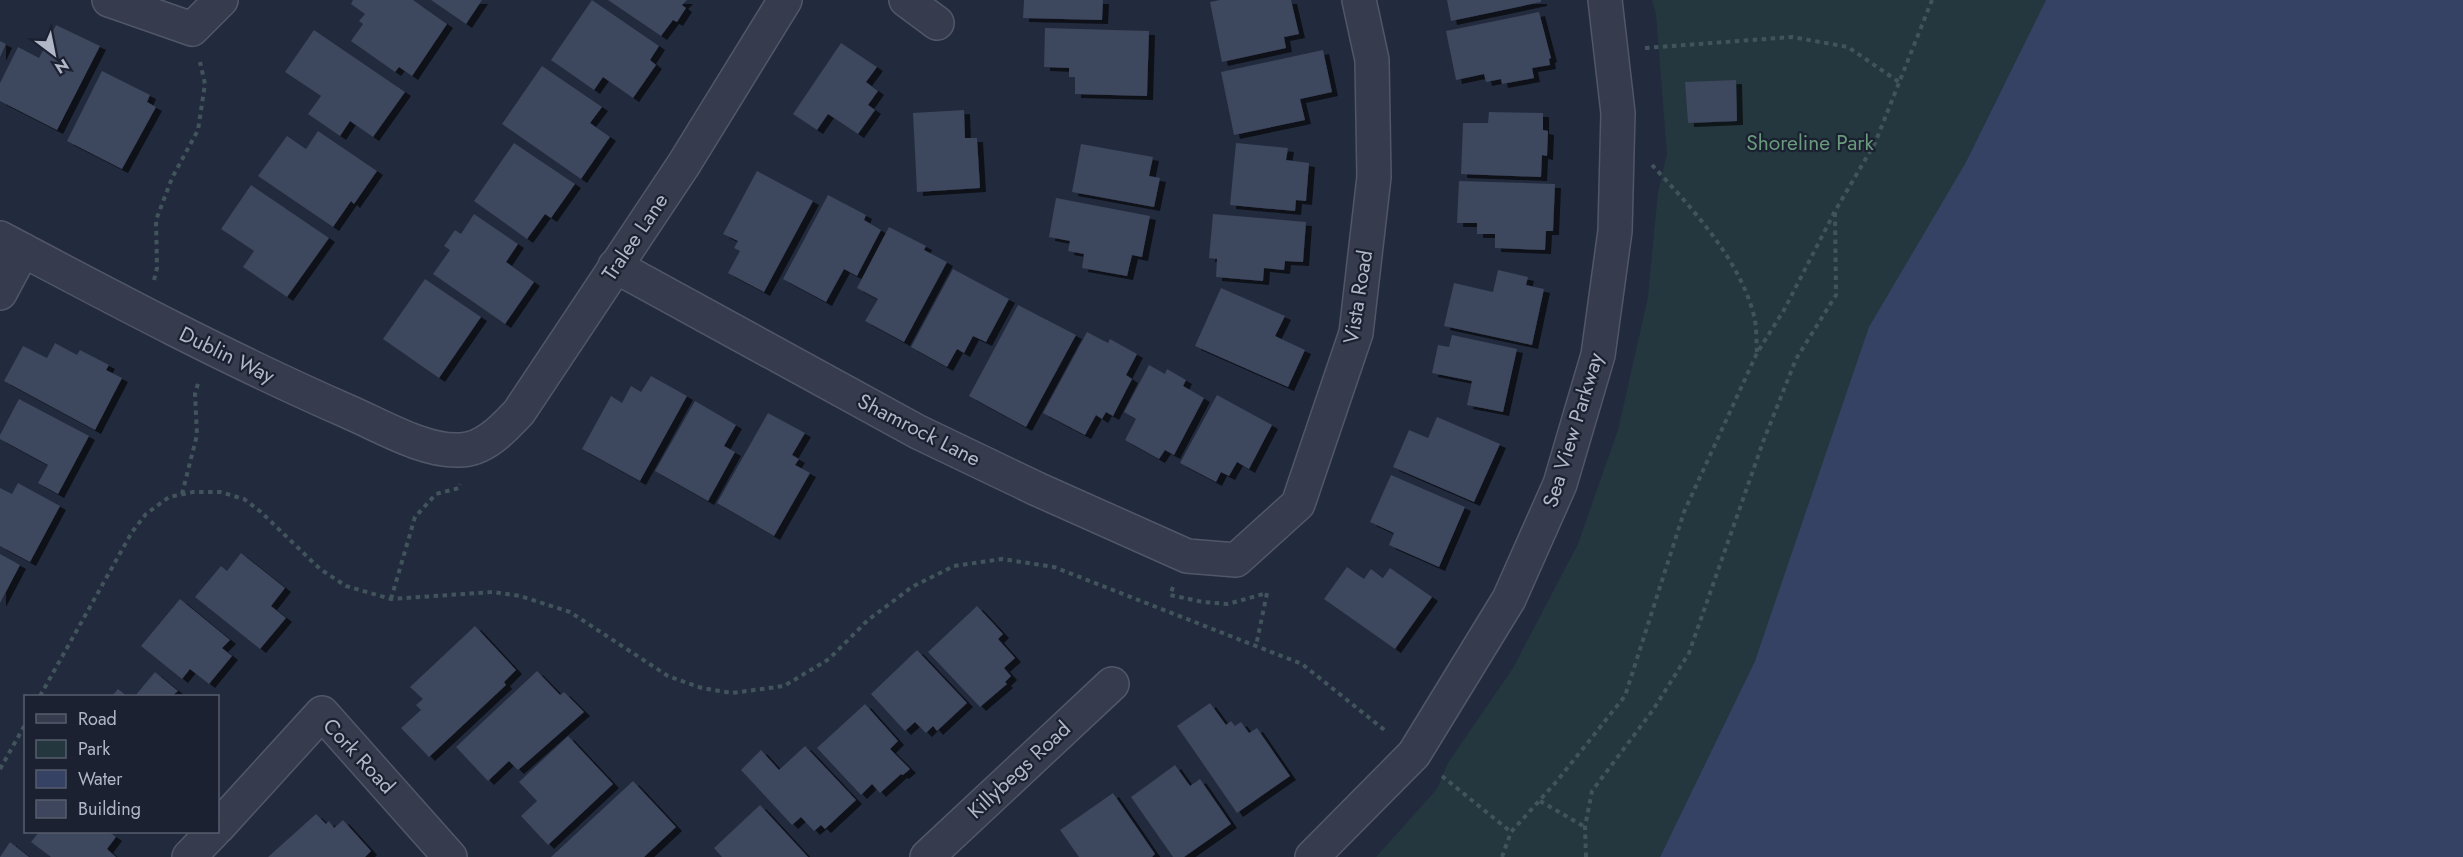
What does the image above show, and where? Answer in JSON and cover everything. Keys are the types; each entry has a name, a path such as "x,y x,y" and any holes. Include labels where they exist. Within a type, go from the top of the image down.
{"street":[{"path":"109,0 192,29 221,0"},
{"name":"Tralee Lane","path":"462,451 495,438 519,412 684,164 785,0"},
{"path":"906,0 938,23"},
{"name":"Vista Road","path":"1236,560 1298,504 1356,333 1374,177 1372,60 1359,0"},
{"name":"Sea View Parkway","path":"1312,857 1414,754 1509,599 1560,484 1598,355 1615,231 1618,128 1605,0"},
{"path":"0,293 11,244"},
{"name":"Dublin Way","path":"11,244 146,316 208,346 432,447 462,451"},
{"name":"Shamrock Lane","path":"615,266 918,432 1186,556 1236,560"},
{"name":"Killybegs Road","path":"927,857 1112,684"},
{"name":"Cork Road","path":"219,826 322,713 450,857"},
{"path":"189,857 211,833"}],"path":[{"path":"1502,857 1511,832 1540,801 1625,696 1684,512 1757,353 1784,310 1835,211 1875,143 1932,1"},
{"path":"146,316 157,268 156,220 172,178 198,130 200,118 205,84 192,29"},
{"path":"1611,51 1792,37 1848,47 1899,82"},
{"path":"1618,128 1696,213 1734,266 1754,315 1757,353"},
{"path":"1587,857 1585,827 1592,791 1653,710 1689,653 1762,442 1796,359 1836,295 1835,211"},
{"path":"182,494 196,435 195,394 208,346"},
{"path":"391,599 415,517 436,494 459,488 462,451"},
{"path":"41,695 132,532 146,514 161,502 169,497 182,494 220,492 244,499 261,512 320,569 346,586 391,599 493,592 520,596 570,612 668,676 702,688 732,693 784,686 829,659 868,620 912,587 954,566 1002,559 1054,567 1302,664 1511,832"},
{"path":"1186,556 1170,595 1203,602 1228,604 1267,593 1256,646"},
{"path":"0,769 24,727"},
{"path":"1540,801 1585,827"}],"green space":[{"name":"Shoreline Park","path":"1652,0 2046,0 1965,164 1755,661 1660,857 1376,857 1437,789 1448,763 1513,668 1578,544 1618,430 1648,297 1658,192 1667,154 1656,14"}],"water":[{"path":"2046,0 2463,0 2463,857 1660,857 1755,661 1869,327 1965,164"}],"building":[{"path":"353,0 413,0 447,24 412,76 399,67 395,72 351,41 363,24 359,21 365,14 351,4"},
{"path":"431,0 482,0 466,24"},
{"path":"592,0 659,46 650,60 656,65 633,98 603,77 594,90 551,60"},
{"path":"608,0 687,0 682,5 686,8 677,22 673,20 661,36"},
{"path":"1024,0 1103,0 1102,20 1023,18"},
{"path":"1291,0 1299,34 1284,37 1286,48 1222,62 1210,2"},
{"path":"1447,0 1541,0 1541,2 1451,21"},
{"path":"1539,12 1551,58 1549,59 1550,65 1532,68 1534,78 1502,84 1501,79 1486,82 1484,74 1456,80 1446,31"},
{"path":"56,25 100,46 57,130 0,101 0,83 18,47 39,58"},
{"path":"1045,28 1149,31 1147,96 1075,94 1075,77 1069,77 1069,68 1044,67"},
{"path":"314,30 405,92 373,137 350,121 340,136 308,114 321,96 285,72"},
{"path":"0,41 6,44 0,57"},
{"path":"841,43 877,67 866,82 878,91 868,105 875,110 858,134 828,114 817,130 793,114"},
{"path":"1323,50 1332,92 1300,99 1305,120 1234,135 1221,72"},
{"path":"542,66 602,107 590,123 610,137 581,179 502,124"},
{"path":"102,71 150,95 147,102 156,107 122,169 67,141"},
{"path":"1736,80 1737,121 1688,123 1685,82"},
{"path":"964,110 965,138 977,138 980,188 917,192 913,113"},
{"path":"1489,112 1543,113 1543,130 1548,131 1547,156 1542,155 1541,177 1461,174 1463,123 1488,123"},
{"path":"318,131 377,171 354,204 351,201 333,227 258,176 287,136 306,149"},
{"path":"514,143 575,184 551,218 545,214 527,239 474,201"},
{"path":"1236,143 1288,148 1286,160 1309,163 1306,201 1296,200 1295,211 1230,205"},
{"path":"1081,144 1153,157 1149,176 1160,178 1154,207 1072,192"},
{"path":"757,171 813,201 764,292 728,273 740,251 734,248 738,241 723,234"},
{"path":"1459,181 1555,184 1553,231 1546,231 1545,250 1495,248 1495,234 1477,234 1477,223 1457,223"},
{"path":"251,185 329,238 287,297 243,267 254,251 221,229"},
{"path":"828,195 866,215 864,220 881,230 857,276 844,269 826,302 783,279"},
{"path":"1056,198 1150,216 1142,257 1132,255 1127,276 1082,268 1084,254 1068,251 1070,241 1049,237"},
{"path":"474,214 518,244 506,262 534,282 505,324 433,274 450,250 444,246 455,230 461,234"},
{"path":"1213,214 1306,222 1303,262 1285,261 1284,270 1264,268 1263,281 1216,277 1217,259 1209,258"},
{"path":"889,227 926,246 924,250 947,262 904,342 865,321 878,299 857,288"},
{"path":"953,269 1009,299 986,342 973,336 964,353 957,349 947,367 911,347"},
{"path":"1498,270 1528,277 1526,285 1544,289 1532,345 1444,326 1454,283 1493,292"},
{"path":"425,279 481,317 439,378 383,339"},
{"path":"1221,288 1285,316 1275,336 1305,350 1288,387 1195,346"},
{"path":"1018,305 1076,335 1026,427 969,396"},
{"path":"1087,332 1108,343 1110,339 1137,354 1126,375 1132,379 1113,416 1106,412 1102,419 1096,415 1085,435 1043,413"},
{"path":"1452,335 1517,349 1503,412 1467,405 1472,381 1432,373 1438,345 1449,347"},
{"path":"55,343 77,355 80,350 109,365 106,370 122,378 95,430 4,381 23,346 47,358"},
{"path":"1149,365 1165,374 1167,369 1186,380 1183,386 1204,398 1174,455 1165,450 1159,459 1125,440 1136,419 1124,412"},
{"path":"651,376 687,396 640,481 582,449 611,396 622,403 631,386 641,392"},
{"path":"1217,395 1272,425 1249,469 1237,462 1229,476 1221,472 1216,482 1180,463"},
{"path":"19,399 89,436 58,494 38,483 48,465 0,439"},
{"path":"695,401 736,425 724,446 735,452 708,501 655,471"},
{"path":"768,413 805,433 792,455 799,459 795,465 810,473 774,536 717,503"},
{"path":"1437,417 1500,444 1474,502 1393,467 1409,430 1428,438"},
{"path":"1391,475 1465,507 1439,567 1389,545 1394,533 1370,522"},
{"path":"18,483 60,506 30,562 0,546 0,488 12,494"},
{"path":"241,553 285,588 271,606 286,618 260,649 195,597 221,566 227,571"},
{"path":"0,554 20,565 0,603"},
{"path":"1347,567 1364,579 1371,569 1383,578 1390,568 1432,597 1395,649 1324,599"},
{"path":"180,599 230,640 222,648 232,656 209,684 190,669 182,679 141,646"},
{"path":"977,606 1003,634 998,639 1015,658 1004,668 1011,676 1005,682 1007,684 980,707 928,652"},
{"path":"475,626 516,670 504,682 506,685 429,757 401,728 421,710 416,705 423,699 410,687"},
{"path":"917,650 967,703 937,731 933,726 926,733 915,722 905,731 871,694"},
{"path":"537,671 560,695 564,692 584,712 518,770 509,761 488,781 456,747"},
{"path":"155,672 178,691 173,695 136,695"},
{"path":"118,689 126,695 113,695"},
{"path":"1210,703 1226,725 1231,721 1235,726 1241,722 1249,733 1257,728 1290,776 1237,813 1177,726"},
{"path":"865,704 898,741 890,749 910,769 880,793 872,784 861,795 817,748"},
{"path":"568,736 613,784 548,845 521,816 537,801 519,782"},
{"path":"805,746 856,800 825,829 821,825 814,831 801,817 792,825 741,770 761,750 779,770"},
{"path":"1175,765 1190,786 1200,779 1231,824 1184,857 1173,857 1131,797"},
{"path":"633,781 676,827 644,857 551,857"},
{"path":"1113,793 1155,854 1152,857 1079,857 1060,830"},
{"path":"760,805 808,857 722,857 714,848"},
{"path":"316,814 326,824 329,821 334,828 343,820 371,851 365,857 268,857"},
{"path":"38,833 110,833 116,837 107,849 116,857 51,857 31,842"},
{"path":"10,842 29,857 0,857"}]}
